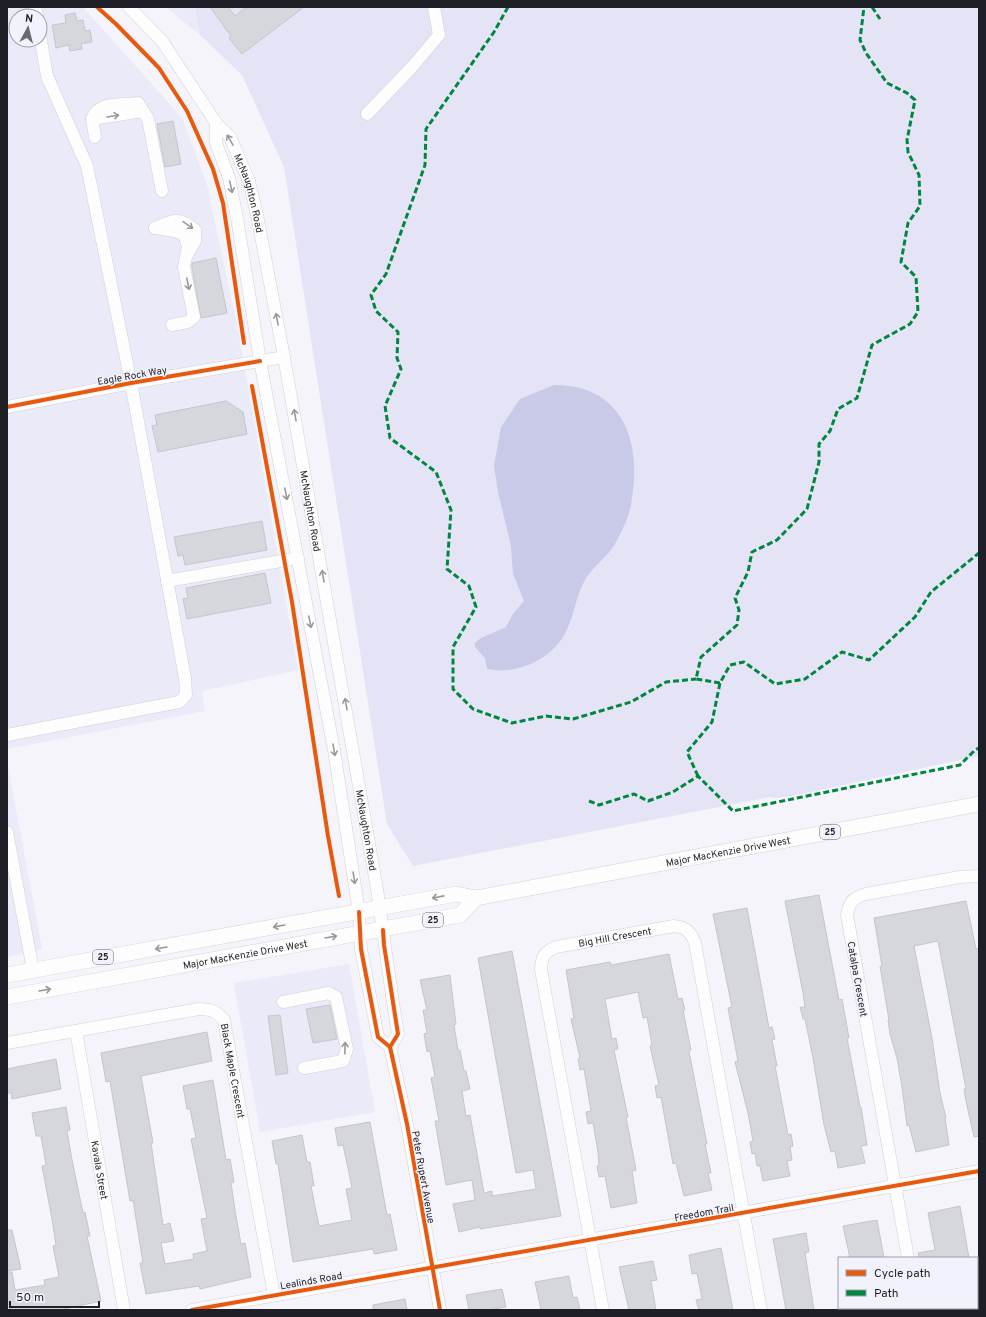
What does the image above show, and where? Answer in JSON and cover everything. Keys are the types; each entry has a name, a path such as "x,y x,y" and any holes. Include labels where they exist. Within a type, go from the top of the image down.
{"main road":[{"name":"Major MacKenzie Drive West","path":"7,975 380,909 456,894 476,898 979,804"},
{"name":"Major MacKenzie Drive West","path":"7,997 460,915 476,898"}],"street":[{"name":"McNaughton Road","path":"129,7 162,41 216,123 230,136 249,181 257,215 284,357 354,752 383,930"},
{"path":"367,114 412,66 438,35 434,7"},
{"path":"7,735 179,702 186,695 186,684 131,383 87,166 47,76 42,48"},
{"path":"95,137 92,119 143,111 148,119 162,190"},
{"name":"McNaughton Road","path":"216,123 216,143 229,178 237,218 260,361 334,750 361,933"},
{"path":"155,228 184,234 188,246 184,267 194,317 188,322 172,325"},
{"name":"Eagle Rock Way","path":"7,407 131,383 284,357"},
{"path":"167,581 298,558"},
{"path":"7,832 8,846 33,970"},
{"name":"Catalpa Crescent","path":"908,1257 847,915 848,908 856,896 960,877 979,876"},
{"name":"Big Hill Crescent","path":"602,1310 541,970 544,955 547,951 556,947 674,926 684,927 690,932 695,943 761,1310"},
{"path":"383,930 398,1034 390,1047"},
{"name":"Peter Rupert Avenue","path":"361,933 361,949 378,1037 390,1047 407,1124 440,1310"},
{"path":"283,1002 329,993 336,996 347,1049 343,1061 304,1068"},
{"name":"Black Maple Crescent","path":"7,1043 199,1010 211,1009 224,1020 274,1294"},
{"name":"Kavala Street","path":"76,1031 124,1310"},
{"name":"Freedom Trail","path":"432,1268 979,1171"},
{"name":"Lealinds Road","path":"192,1310 274,1294 432,1268"}],"shaded area":[{"path":"7,7 83,7 182,118 207,185 239,335 298,670 202,691 205,711 7,749"},
{"path":"166,7 195,7 200,35"},
{"path":"195,7 979,7 979,756 792,796 770,797 413,866 387,824 284,167 242,75 200,35"},
{"path":"7,762 42,949 7,957"},
{"path":"349,964 375,1112 260,1132 234,983"}],"water":[{"path":"554,385 574,387 591,392 605,400 616,411 625,425 631,441 634,459 634,485 630,509 624,526 613,547 590,572 585,580 567,630 557,646 540,659 519,668 509,670 487,669 485,658 475,647 475,643 481,638 506,627 513,614 524,601 513,574 511,546 498,492 494,466 501,427 520,399"}],"building":[{"path":"210,7 228,7 235,16 246,7 304,7 242,54 229,38 231,36"},
{"path":"75,13 77,21 83,20 85,31 90,30 92,42 81,44 82,49 70,51 69,45 56,48 52,25 66,23 65,15"},
{"path":"173,121 181,164 165,167 157,124"},
{"path":"216,258 227,313 201,318 192,263"},
{"path":"226,401 243,412 247,434 158,452 152,426 157,425 155,415"},
{"path":"262,521 267,550 185,565 183,555 178,556 174,537"},
{"path":"265,573 271,603 187,619 183,599 188,598 186,588"},
{"path":"819,895 839,1000 842,999 849,1038 847,1038 867,1145 861,1146 865,1163 838,1168 835,1151 831,1152 824,1125 813,1058 805,1019 803,1019 800,1007 805,1007 785,901"},
{"path":"966,901 976,949 979,948 979,1136 974,1137 966,1101 964,1089 966,1089 938,941 914,946 932,1038 940,1093 946,1118 949,1145 916,1152 909,1125 907,1126 897,1058 890,1034 880,966 882,966 874,918"},
{"path":"747,908 769,1028 772,1027 775,1039 772,1040 777,1066 775,1066 788,1135 791,1134 793,1146 790,1147 792,1160 787,1161 790,1176 763,1181 760,1166 757,1166 755,1153 752,1154 750,1142 753,1141 748,1113 735,1062 738,1061 728,1008 732,1007 713,914"},
{"path":"512,951 561,1216 480,1229 480,1227 459,1232 453,1204 475,1200 472,1180 446,1185 435,1121 439,1121 431,1078 435,1077 430,1051 427,1052 424,1034 427,1033 423,1010 427,1010 420,980 450,975 456,1024 454,1025 458,1050 460,1050 464,1071 466,1071 470,1089 462,1091 466,1116 470,1115 484,1193 492,1191 492,1196 536,1189 533,1170 516,1173 478,958"},
{"path":"669,954 678,999 682,998 685,1010 683,1010 691,1050 689,1051 707,1144 705,1144 711,1173 708,1173 712,1190 684,1196 676,1163 673,1164 661,1097 657,1098 655,1086 659,1085 650,1046 652,1045 647,1017 643,1018 638,992 605,999 612,1039 616,1038 618,1049 614,1050 628,1117 626,1117 636,1170 632,1171 637,1203 611,1208 605,1176 599,1177 597,1166 599,1165 598,1152 593,1123 588,1124 586,1112 591,1111 584,1069 580,1070 578,1059 580,1058 571,1019 574,1018 566,970 610,962 611,965"},
{"path":"330,1005 337,1039 313,1043 306,1009"},
{"path":"280,1015 288,1073 276,1075 268,1016"},
{"path":"207,1032 212,1061 141,1076 153,1143 151,1143 163,1225 170,1223 174,1241 161,1243 165,1264 194,1259 193,1254 207,1251 201,1219 207,1218 191,1139 196,1138 190,1109 187,1109 183,1086 213,1080 226,1160 230,1159 234,1182 231,1183 241,1244 245,1243 251,1277 200,1289 199,1286 146,1294 140,1263 143,1263 133,1200 130,1201 110,1081 106,1082 101,1053"},
{"path":"56,1059 61,1089 12,1099 11,1093 7,1093 7,1069"},
{"path":"66,1107 70,1130 67,1131 72,1160 83,1213 85,1212 90,1236 87,1236 101,1301 60,1310 7,1310 7,1272 12,1272 15,1290 45,1285 44,1280 59,1277 53,1246 56,1245 42,1166 46,1165 41,1136 36,1136 32,1113"},
{"path":"370,1122 387,1215 390,1214 397,1250 374,1254 373,1249 293,1262 278,1164 276,1164 272,1141 302,1135 307,1162 310,1162 314,1186 311,1186 319,1226 352,1220 346,1189 352,1188 343,1145 338,1146 335,1128"},
{"path":"960,1206 969,1257 919,1257 918,1253 935,1250 928,1213"},
{"path":"877,1220 884,1257 850,1257 843,1226"},
{"path":"7,1230 12,1230 21,1269 7,1271"},
{"path":"806,1233 809,1252 805,1253 814,1310 786,1310 773,1239"},
{"path":"721,1248 733,1310 699,1310 696,1300 702,1299 697,1273 692,1274 689,1255"},
{"path":"653,1261 657,1280 651,1281 656,1310 629,1310 619,1267"},
{"path":"569,1276 573,1298 577,1297 580,1310 541,1310 535,1282"},
{"path":"502,1289 506,1307 488,1310 469,1310 466,1295"},
{"path":"405,1299 407,1310 373,1310 373,1305"}],"marked path":[{"path":"508,7 494,32 426,129 425,165 386,274 371,295 376,311 398,332 397,358 401,369 385,406 390,438 436,472 451,510 447,569 469,586 476,607 453,647 453,689 473,709 512,723 546,716 573,719 631,702 666,682 696,679"},
{"path":"720,683 696,679 701,657 737,625 739,610 735,598 748,572 752,552 777,540 807,509 819,462 819,444 830,431 838,409 857,398 872,345 910,324 918,312 916,277 901,262 908,223 920,206 919,175 908,152 907,140 915,100 907,93 887,83 866,53 860,40 864,7"},
{"path":"872,7 880,19"},
{"path":"698,776 687,752 712,722 720,683 730,665 744,662 775,684 805,679 842,652 869,660 915,617 931,592 979,553"},
{"path":"589,801 599,805 634,794 648,801 673,792 698,776 733,811 960,765 979,748"}],"cycle path":[{"path":"97,7 116,24 159,68 187,111 213,169 223,203 244,343"},
{"path":"7,407 131,383 260,361"},
{"path":"252,386 292,602 328,836 339,896"},
{"path":"359,912 361,949 378,1037 390,1047 407,1124 440,1310"},
{"path":"383,930 398,1034 390,1047"},
{"path":"192,1310 979,1171"}]}
